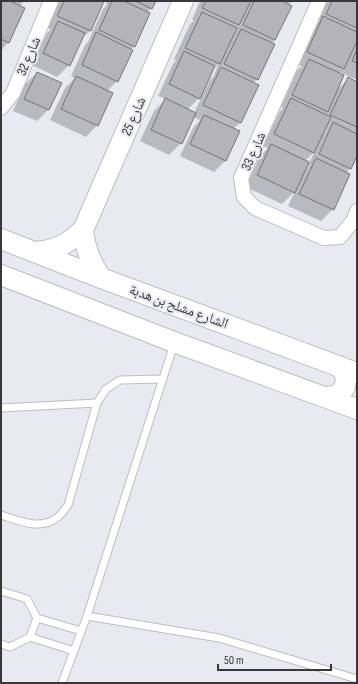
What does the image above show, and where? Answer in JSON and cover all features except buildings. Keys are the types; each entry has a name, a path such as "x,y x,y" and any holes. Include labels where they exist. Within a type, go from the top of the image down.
{"street":[{"name":"شارع 32","path":"1,108 13,93 51,1"},
{"name":"شارع 25","path":"36,252 61,246 73,239 83,230 183,1"},
{"name":"شارع 33","path":"319,1 241,178 244,197 255,208 324,238 340,237 353,221 357,211"},
{"path":"83,230 88,255 93,267 101,278"},
{"name":"الشارع مشلح بن هدبة","path":"1,238 101,278 357,373"},
{"path":"1,275 174,342 325,396 357,409"},
{"path":"325,396 337,396 345,387 346,375 339,366"}],"lane":[{"path":"62,683 87,616 174,342"},
{"path":"1,515 30,524 46,524 59,517 68,505 98,403 106,389 120,380 162,379"},
{"path":"1,408 98,403"},
{"path":"1,591 27,599 37,618 81,630"},
{"path":"87,616 220,638 357,679"},
{"path":"30,638 37,618"},
{"path":"1,644 10,647 30,638 74,651"}]}
